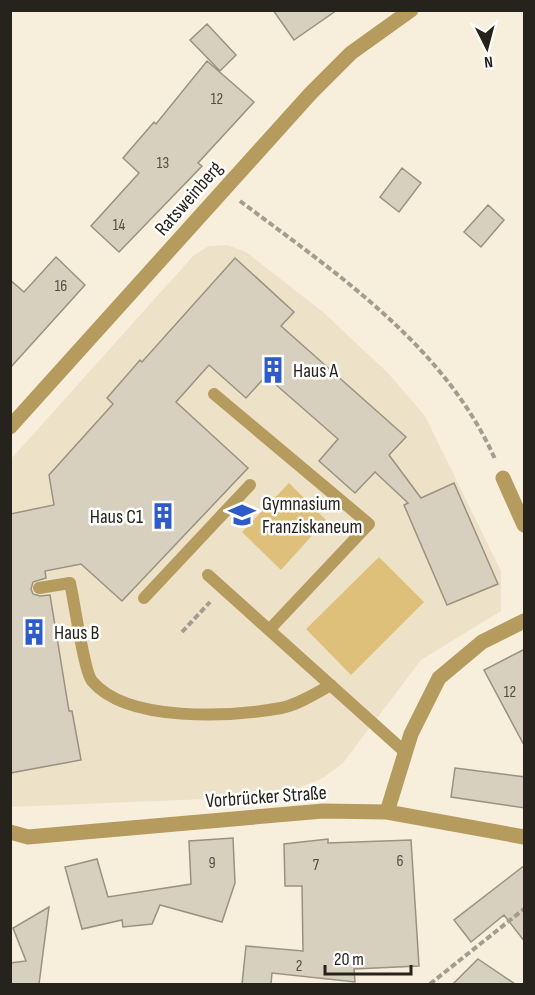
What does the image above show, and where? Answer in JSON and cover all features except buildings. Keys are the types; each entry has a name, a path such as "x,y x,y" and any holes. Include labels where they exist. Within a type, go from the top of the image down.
{"street":[{"name":"Ratsweinberg","path":"10,428 225,190 252,156 343,61 411,10"},
{"path":"503,478 525,525"},
{"path":"387,812 411,734 439,678 482,642 525,621"},
{"name":"Vorbrücker Straße","path":"10,832 28,837 323,811 387,812 525,837"}],"lane":[{"path":"214,394 369,524 269,630"},
{"path":"144,598 250,485"},
{"path":"208,575 405,752"},
{"path":"39,588 70,583 90,680 113,699 161,712 221,713 283,708 331,685"}],"path":[{"path":"225,190 343,278 406,334 451,384 479,425 503,478"},
{"path":"182,632 222,588"},
{"path":"430,984 525,909"}],"shaded area":[{"name":"Gymnasium Franziskaneum","path":"227,245 246,252 323,312 389,374 425,416 501,571 501,611 421,660 343,763 323,778 291,791 255,797 11,807 11,459 194,255 209,246"},
{"path":"289,483 326,520 281,570 242,532"},
{"path":"379,557 424,602 351,675 306,629"}],"place":[{"name":"Haus A","path":"273,370"},
{"name":"Gymnasium Franziskaneum","path":"242,515"},
{"name":"Haus C1","path":"163,516"},
{"name":"Haus B","path":"34,632"}]}
